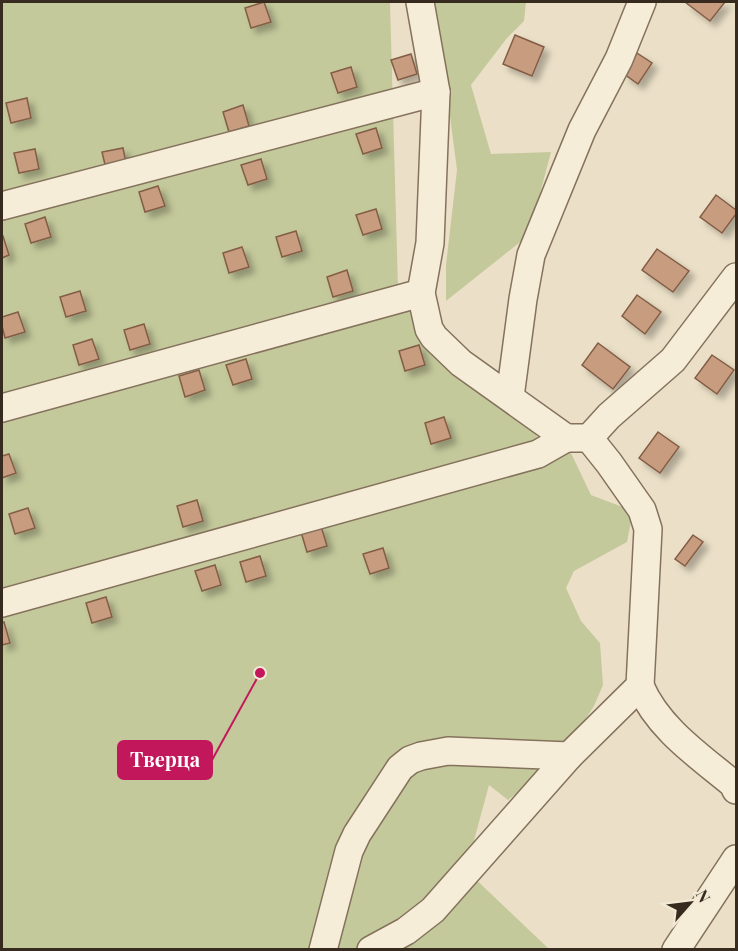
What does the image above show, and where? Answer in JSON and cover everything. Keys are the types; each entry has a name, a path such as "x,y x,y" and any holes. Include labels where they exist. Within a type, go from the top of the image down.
{"street":[{"path":"420,2 436,92 430,243 422,293 429,329 434,337 461,363 510,397 577,438 609,463 642,510 648,529 640,686 646,700 672,733 733,784 736,790"},
{"path":"510,397 531,255 582,130 619,59 642,2"},
{"path":"2,206 436,92"},
{"path":"2,603 538,454 577,438 609,416 674,360 736,277"},
{"path":"2,408 422,293"},
{"path":"371,950 406,931 433,910 569,756 640,686"},
{"path":"323,950 349,851 357,834 400,768 410,760 448,751 569,756"},
{"path":"675,950 736,859"}],"green space":[{"path":"2,2 390,2 398,288 558,459 570,451 591,495 633,511 627,542 574,571 566,588 581,621 600,643 603,685 594,706 559,759 508,800 489,785 466,870 549,949 2,950"},
{"path":"435,2 526,2 524,21 507,38 471,85 491,154 551,152 529,235 446,301 446,265 457,170"}],"building":[{"path":"264,2 271,22 251,28 245,8"},
{"path":"685,2 725,2 710,21"},
{"path":"515,35 544,47 532,76 503,64"},
{"path":"637,53 652,63 638,84 624,74"},
{"path":"411,54 417,74 398,80 391,60"},
{"path":"351,67 357,87 338,93 331,73"},
{"path":"27,98 31,118 11,123 6,103"},
{"path":"243,105 249,126 229,132 223,112"},
{"path":"376,128 382,148 363,154 356,134"},
{"path":"123,148 127,168 107,173 102,152"},
{"path":"35,149 39,169 19,173 14,153"},
{"path":"261,159 267,179 248,185 241,165"},
{"path":"158,186 165,206 145,212 139,192"},
{"path":"716,195 736,210 736,214 722,233 700,217"},
{"path":"376,209 382,229 363,235 356,215"},
{"path":"45,217 51,237 31,243 25,224"},
{"path":"296,231 302,251 282,257 276,237"},
{"path":"2,236 9,255 2,258"},
{"path":"242,247 249,267 229,273 223,253"},
{"path":"657,249 689,271 673,292 642,270"},
{"path":"347,270 353,291 333,297 327,277"},
{"path":"80,291 86,311 66,317 60,297"},
{"path":"637,295 661,312 645,334 622,316"},
{"path":"18,312 25,332 5,338 2,317"},
{"path":"144,324 150,344 130,350 124,330"},
{"path":"92,339 99,359 79,365 73,345"},
{"path":"598,343 630,367 613,389 582,365"},
{"path":"419,345 425,365 405,371 399,351"},
{"path":"712,355 734,370 717,394 695,378"},
{"path":"246,359 252,379 233,385 226,365"},
{"path":"199,370 205,390 185,397 179,376"},
{"path":"444,417 451,438 431,444 425,423"},
{"path":"658,432 679,447 660,473 639,458"},
{"path":"9,454 16,473 2,478 2,456"},
{"path":"197,500 203,521 183,527 177,506"},
{"path":"28,508 35,528 15,534 9,514"},
{"path":"321,526 327,546 307,552 301,532"},
{"path":"693,535 703,542 685,566 675,559"},
{"path":"383,548 389,568 370,574 363,554"},
{"path":"260,556 266,576 246,582 240,562"},
{"path":"215,565 221,585 202,591 195,571"},
{"path":"106,597 112,617 92,623 86,603"},
{"path":"4,622 10,643 2,645 2,623"}],"place":[{"name":"Тверца","path":"260,673"}]}
